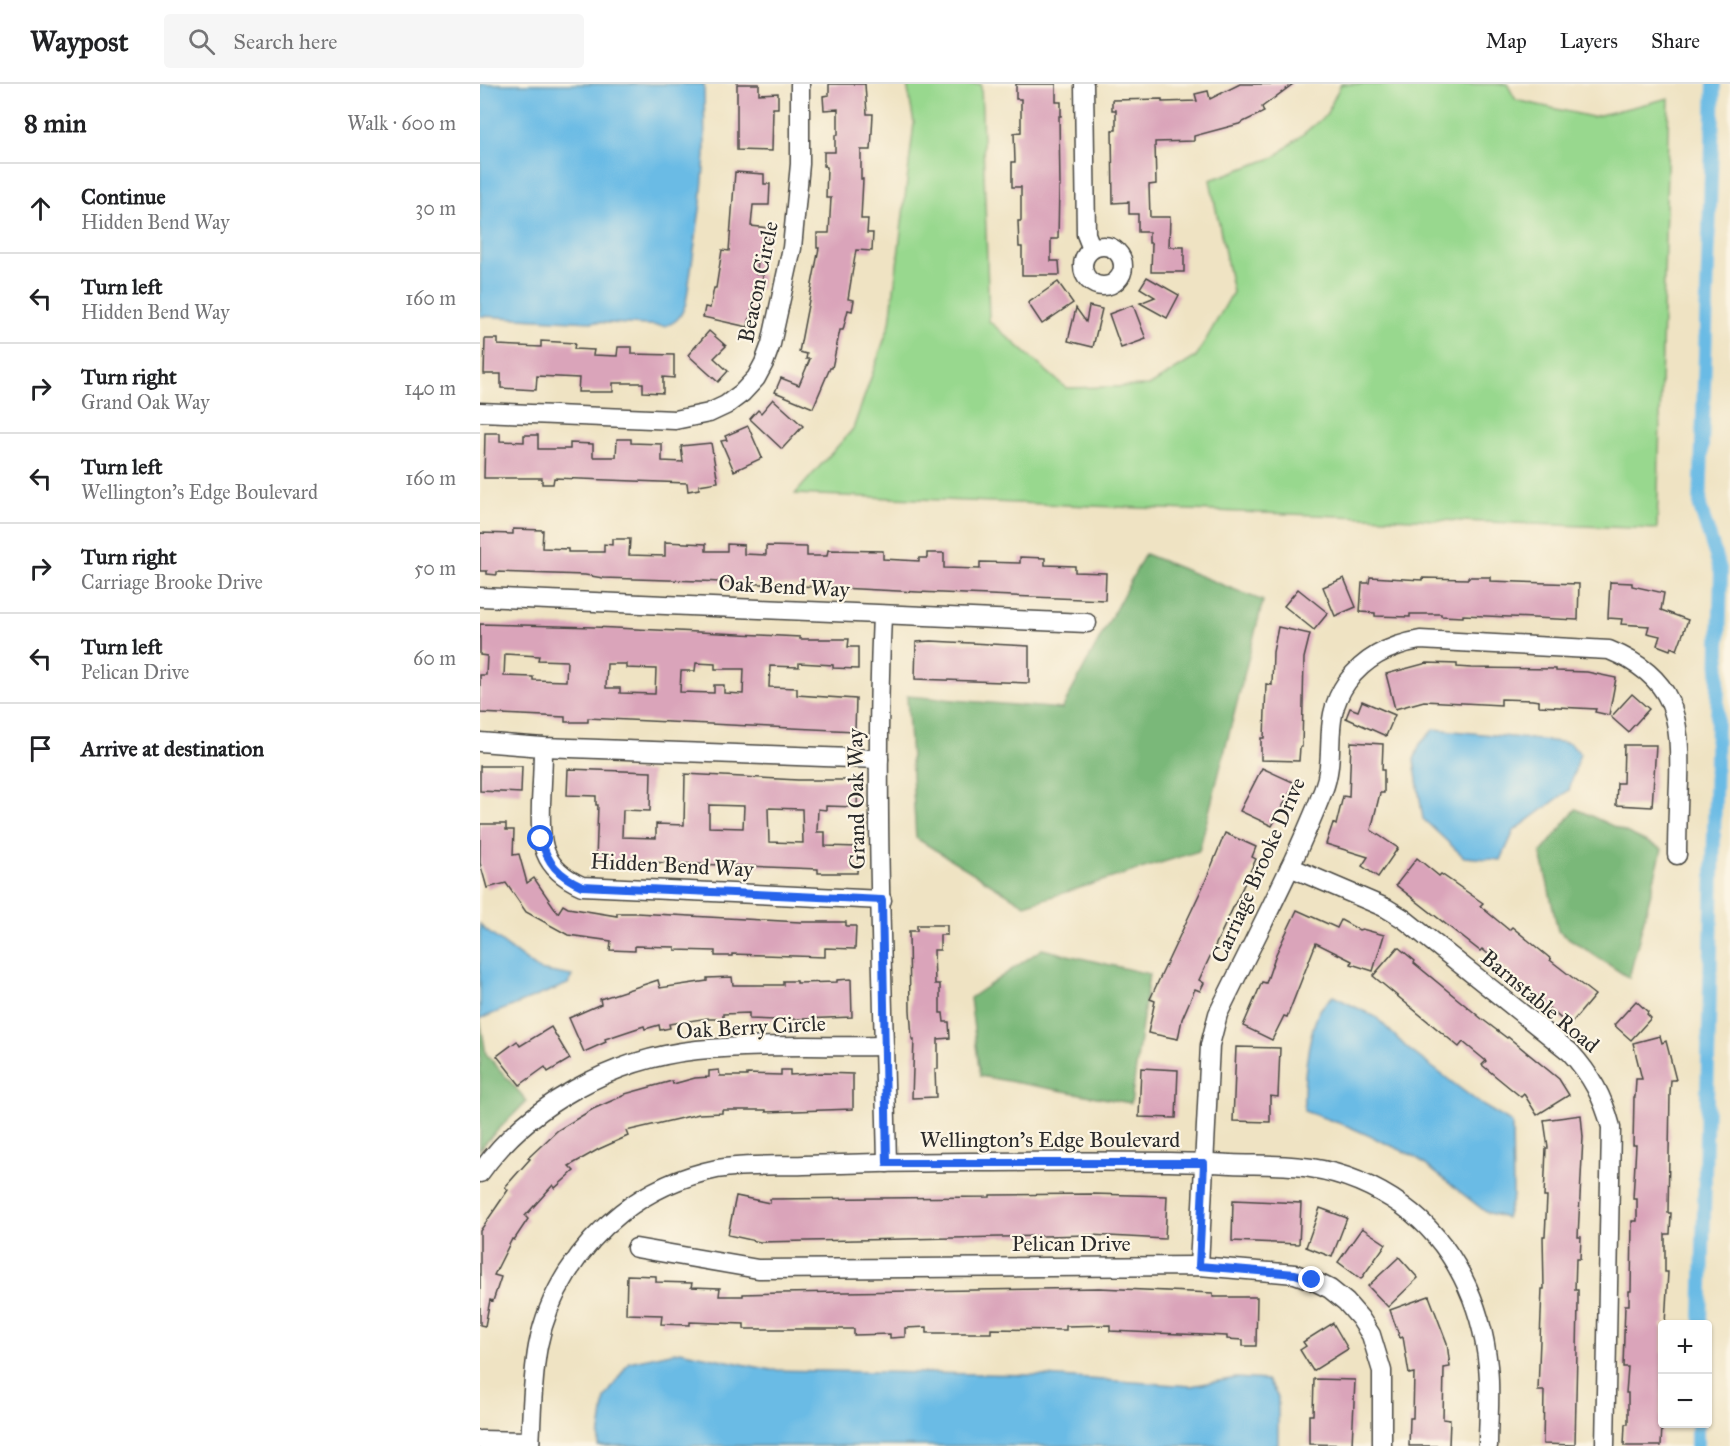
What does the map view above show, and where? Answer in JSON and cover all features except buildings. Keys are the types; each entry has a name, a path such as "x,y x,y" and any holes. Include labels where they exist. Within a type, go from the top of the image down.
{"street":[{"name":"Beacon Circle","path":"480,412 675,420 709,413 726,405 742,393 756,378 771,344 792,248 800,164 800,84"},
{"path":"1084,84 1086,234 1092,249"},
{"name":"Oak Bend Way","path":"480,597 1087,623"},
{"name":"Grand Oak Way","path":"882,615 879,759 887,1163"},
{"name":"Carriage Brooke Drive","path":"1199,1266 1212,1031 1218,1014 1290,867 1324,789 1329,768 1329,733 1337,699 1346,683 1369,659 1401,643 1420,640 1609,650 1627,657 1641,666 1665,692 1678,723 1680,742 1677,855"},
{"path":"480,742 543,747 879,759"},
{"name":"Hidden Bend Way","path":"543,747 541,839 550,862 558,872 582,886 882,900"},
{"name":"Barnstable Road","path":"1290,867 1386,908 1404,919 1570,1052 1597,1086 1611,1127 1605,1446"},
{"name":"Oak Berry Circle","path":"480,1173 500,1148 551,1104 594,1080 630,1065 695,1050 884,1046"},
{"name":"Wellington's Edge Boulevard","path":"530,1444 534,1372 538,1345 556,1293 569,1269 586,1247 622,1212 666,1185 732,1167 887,1163 1204,1163 1309,1168 1333,1173 1380,1192 1404,1207 1423,1223 1455,1263 1466,1282 1476,1308 1485,1340 1489,1368 1488,1446"},
{"name":"Pelican Drive","path":"636,1248 758,1269 1199,1266 1295,1274 1312,1280 1346,1302 1371,1335 1378,1353 1384,1391 1382,1446"},
{"path":"480,1440 530,1444"}],"green space":[{"path":"907,84 981,84 989,321 1066,388 1149,386 1196,357 1233,292 1210,180 1275,157 1326,115 1341,84 1507,84 1516,100 1592,117 1669,98 1657,529 795,494 853,429 890,323 914,123"},
{"path":"1145,554 1263,601 1199,851 1025,905 916,838 907,696 1062,709"},
{"path":"1576,809 1662,849 1629,978 1558,931 1541,853"},
{"path":"1042,949 1149,974 1131,1103 980,1076 970,998"},
{"path":"480,1019 486,1054 527,1101 480,1150"}],"water":[{"path":"480,84 704,84 705,155 701,203 686,303 676,320 665,326 480,316"},
{"path":"1434,729 1569,743 1580,753 1569,790 1514,831 1501,860 1464,857 1423,819 1414,760 1420,744"},
{"path":"480,924 539,970 572,976 568,984 480,1019"},
{"path":"1333,996 1376,1017 1407,1048 1482,1105 1512,1123 1513,1197 1506,1218 1486,1212 1414,1156 1350,1127 1304,1111 1305,1075 1314,1024 1319,1011"},
{"path":"680,1351 771,1370 1030,1375 1191,1386 1236,1378 1267,1380 1278,1397 1278,1446 598,1446 605,1398 629,1362"}],"waterway":[{"path":"1701,1320 1721,572 1700,507 1714,84"},
{"path":"1697,1428 1697,1446"}],"route":[{"path":"541,839 544,851 558,872 582,886 882,900 887,1163 1204,1163 1199,1266 1295,1274 1312,1280"}]}
